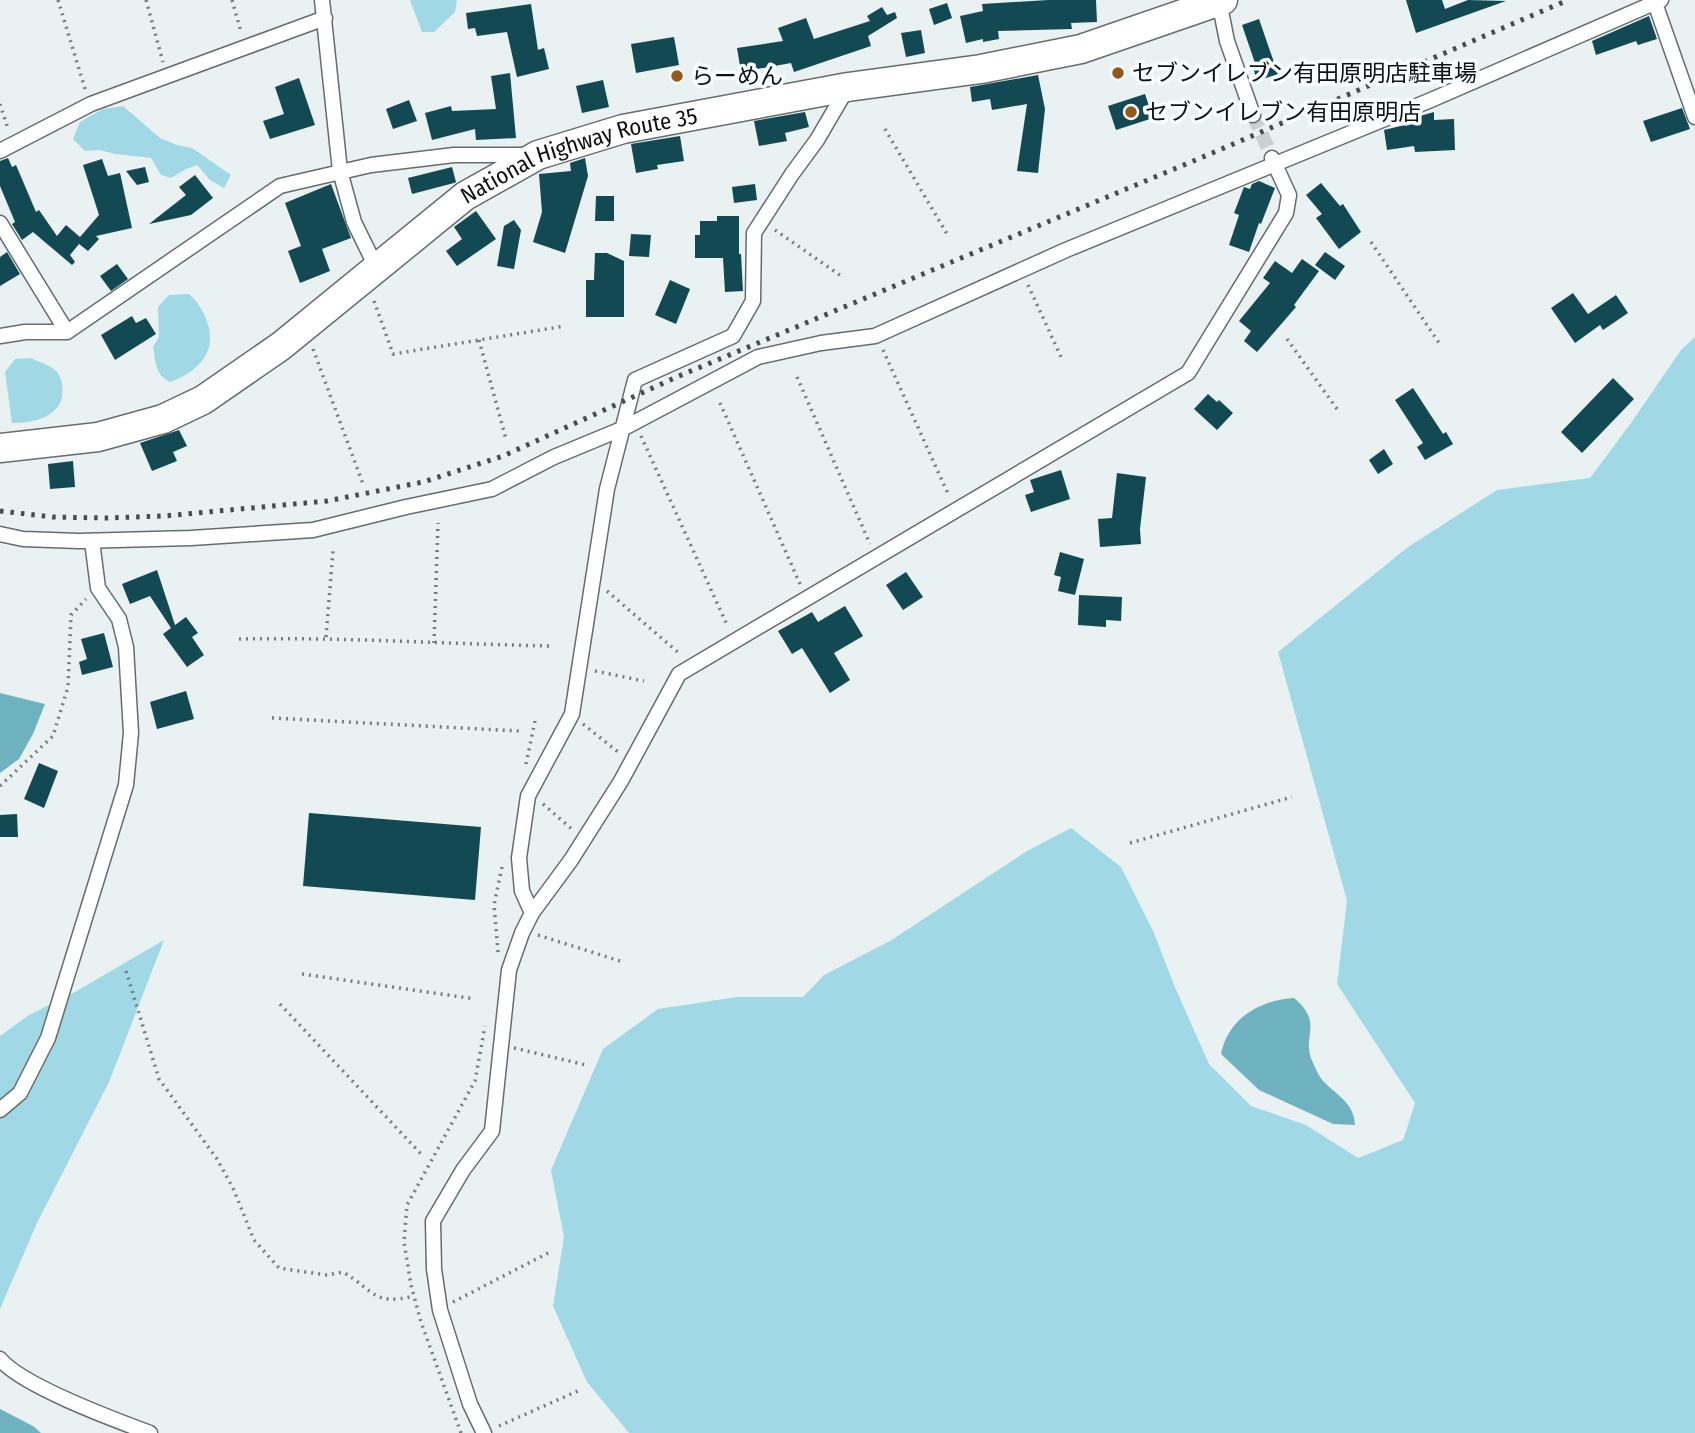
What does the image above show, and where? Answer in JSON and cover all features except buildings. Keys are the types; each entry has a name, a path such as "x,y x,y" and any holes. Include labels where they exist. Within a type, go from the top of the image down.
{"highway":[{"name":"National Highway Route 35","path":"0,448 98,437 173,414 203,400 281,346 464,196 538,155 624,129 848,87 981,69 1081,49 1221,1"}],"street":[{"path":"322,0 340,172 354,222 377,269"},
{"path":"1221,1 1227,41 1253,115"},
{"path":"0,534 23,539 92,541 313,530 406,506 492,489 554,457 631,430 758,357 875,336 1273,161 1658,1 1695,117"},
{"path":"0,152 91,104 325,18"},
{"path":"532,913 522,891 519,858 528,796 572,713 607,489 631,430 635,380 733,336 753,301 754,233 817,140 848,87"},
{"path":"0,336 25,332 67,332 280,186 371,165 454,155 538,155"},
{"path":"490,1430 470,1404 440,1310 434,1269 433,1222 463,1170 492,1131 509,970 522,933 532,913 571,860 621,781 679,674 1188,373 1286,213 1289,195 1273,161"},
{"path":"0,223 67,332"},
{"path":"0,1110 20,1093 48,1038 127,785 131,733 126,647 119,619 98,588 92,541"},
{"path":"0,1359 35,1384 150,1433"}],"path":[{"path":"58,0 88,97"},
{"path":"146,0 164,66"},
{"path":"232,0 242,34"},
{"path":"0,104 10,135"},
{"path":"885,129 947,234"},
{"path":"767,225 844,278"},
{"path":"1371,242 1439,343"},
{"path":"1026,279 1062,359"},
{"path":"373,299 393,354 565,326"},
{"path":"1287,339 1337,409"},
{"path":"479,340 506,439"},
{"path":"312,347 363,484"},
{"path":"882,348 950,498"},
{"path":"796,377 870,544"},
{"path":"720,403 800,584"},
{"path":"631,430 729,631"},
{"path":"434,644 438,523"},
{"path":"326,638 333,551"},
{"path":"0,786 53,736 68,687 71,615 98,588"},
{"path":"603,588 682,656"},
{"path":"239,639 326,638 434,644 552,646"},
{"path":"590,670 644,681"},
{"path":"272,718 519,731"},
{"path":"578,720 620,754"},
{"path":"524,774 535,721"},
{"path":"535,796 578,835"},
{"path":"1130,844 1292,797"},
{"path":"496,960 498,951 494,905 503,865"},
{"path":"536,934 624,962"},
{"path":"126,971 159,1079 217,1159 233,1188 254,1240 264,1253 279,1268 327,1275 343,1272 381,1300 397,1301 414,1296"},
{"path":"302,974 475,999"},
{"path":"280,1004 422,1156"},
{"path":"461,1433 414,1296 404,1242 407,1205 475,1081 487,1018"},
{"path":"512,1048 586,1065"},
{"path":"453,1302 550,1252"},
{"path":"490,1430 580,1390"}],"shaded area":[{"path":"410,0 457,0 455,12 434,32 422,32"},
{"path":"123,106 160,138 192,148 231,175 224,188 210,180 197,165 171,178 161,175 151,158 100,150 85,151 73,139 80,122 103,109"},
{"path":"189,294 206,319 210,343 206,356 197,366 170,382 159,372 153,347 159,337 158,307 169,295"},
{"path":"1695,337 1695,1433 629,1433 587,1382 553,1306 564,1237 551,1170 603,1049 658,1009 737,997 803,997 824,975 890,941 1027,851 1071,828 1121,867 1154,933 1209,1064 1251,1106 1306,1125 1358,1158 1403,1140 1415,1103 1337,984 1347,901 1278,652 1408,547 1497,490 1590,478 1681,350"},
{"path":"31,358 51,367 60,376 60,404 48,416 30,422 12,423 5,372 15,359"},
{"path":"0,693 45,704 19,759 0,773"},
{"path":"164,940 109,1082 37,1223 0,1309 0,1036 29,1015 75,992"},
{"path":"1294,998 1308,1015 1310,1054 1316,1070 1324,1082 1348,1105 1355,1125 1333,1124 1259,1090 1221,1054 1230,1031 1247,1014 1257,1007"},
{"path":"0,1409 33,1426 41,1433 0,1433"}],"tunnel":[{"path":"1253,115 1272,157"}],"railway":[{"path":"0,511 53,517 106,518 164,516 327,501 423,482 503,456 679,376 1210,154 1568,0"}],"place":[{"name":"セブンイレブン有田原明店駐車場","path":"1118,73"},
{"name":"らーめん","path":"677,76"},
{"name":"セブンイレブン有田原明店","path":"1131,112"}]}
